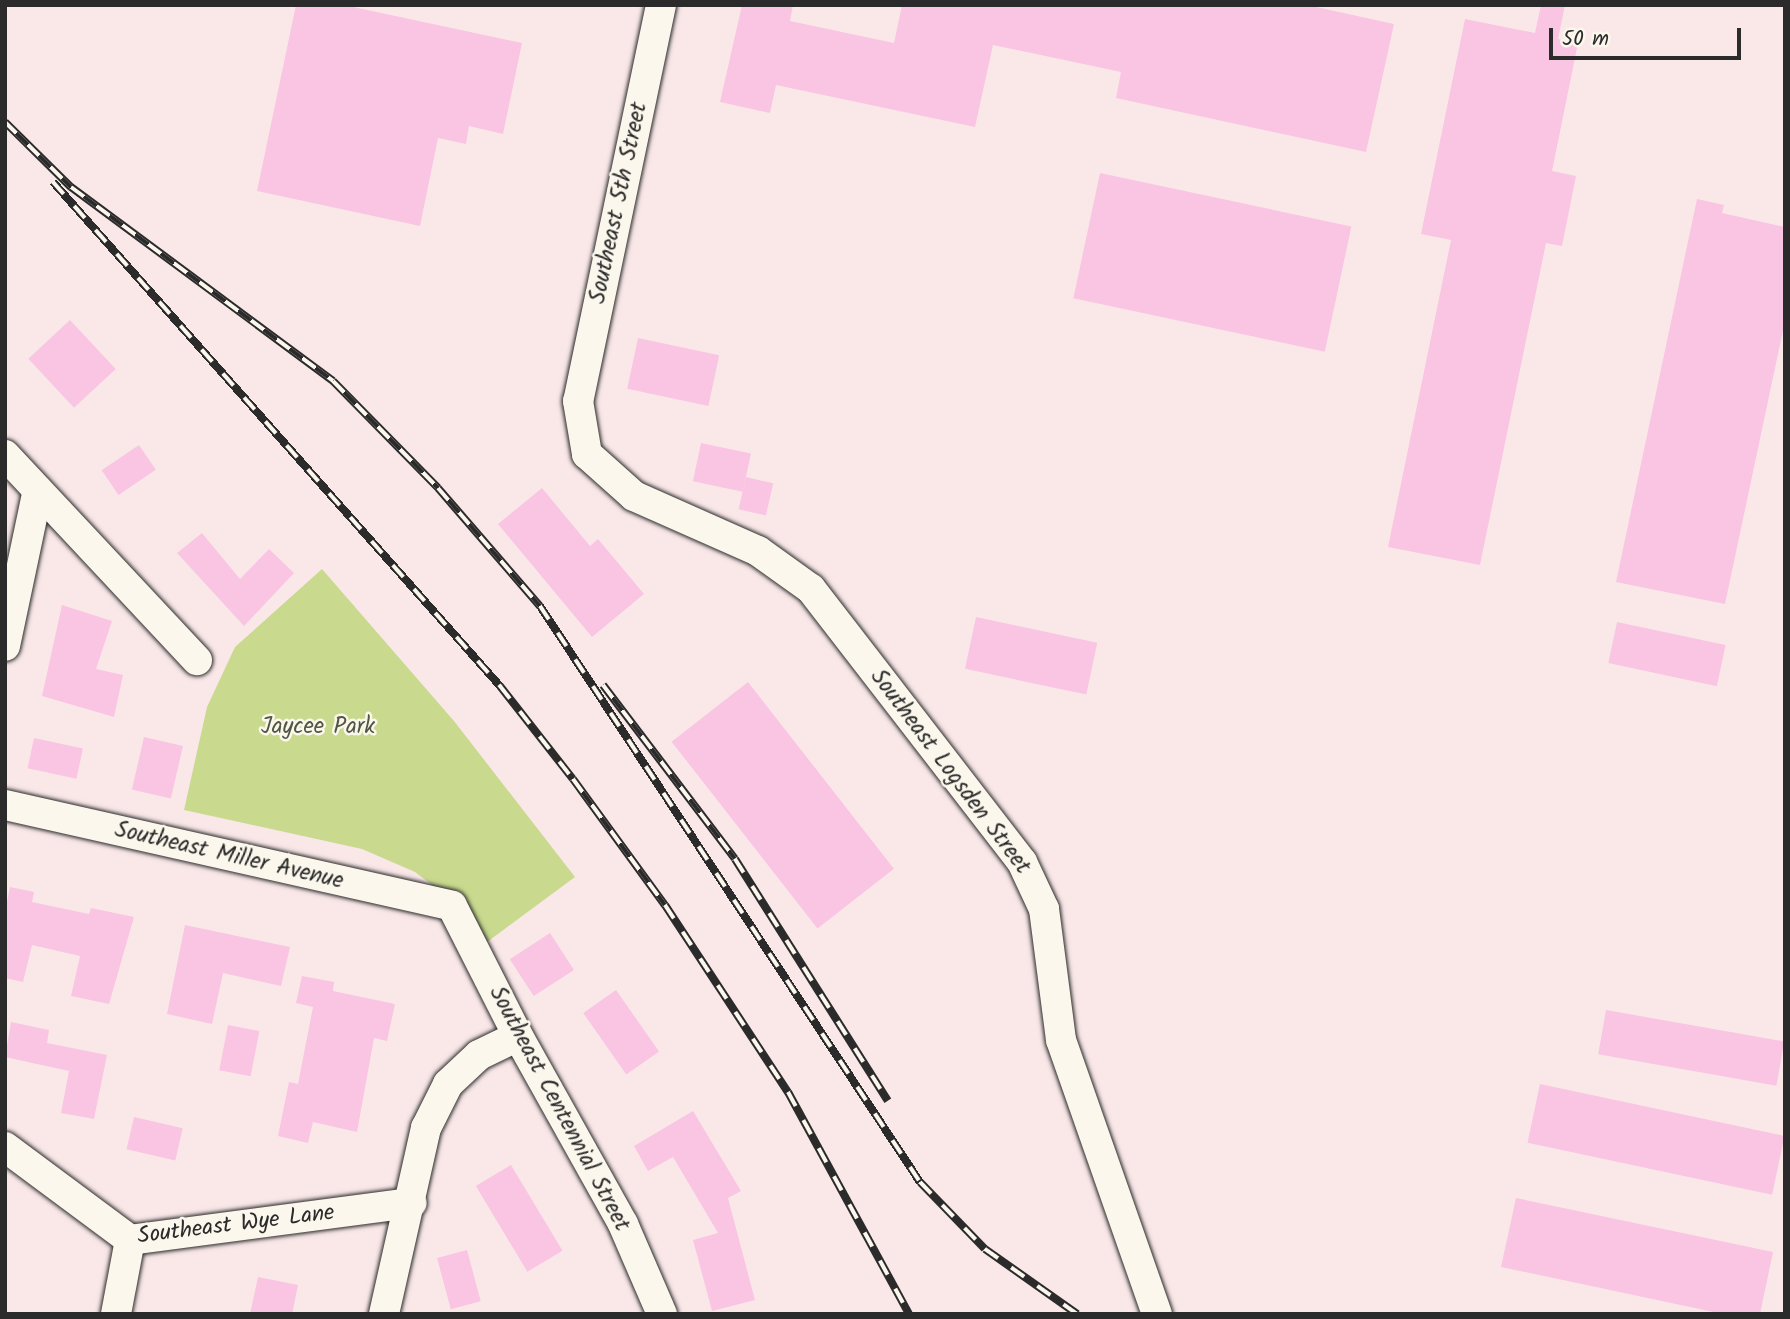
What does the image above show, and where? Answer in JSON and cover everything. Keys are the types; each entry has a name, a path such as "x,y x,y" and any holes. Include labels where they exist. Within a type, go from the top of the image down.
{"street":[{"name":"Southeast 5th Street","path":"578,401 661,5"},
{"name":"Southeast Logsden Street","path":"578,401 587,454 634,496 758,551 811,589 1022,862 1044,909 1061,1040 1157,1314"},
{"path":"5,455 197,660"},
{"path":"5,646 38,490"},
{"name":"Southeast Miller Avenue","path":"5,805 452,906"},
{"name":"Southeast Centennial Street","path":"452,906 518,1037 623,1224 662,1314"},
{"path":"384,1314 393,1263 412,1203 426,1128 448,1084 479,1055 518,1037"},
{"name":"Southeast Wye Lane","path":"5,1147 130,1240 412,1203"},
{"path":"116,1314 130,1240"}],"green space":[{"name":"Jaycee Park","path":"322,569 454,721 575,877 483,945 440,891 415,872 362,849 184,810 207,707 235,647"}],"building":[{"path":"296,5 344,5 522,43 503,134 469,126 466,144 438,138 420,226 257,191"},
{"path":"742,5 793,5 790,21 894,43 902,5 1307,5 1394,24 1366,152 1116,98 1121,72 993,45 975,127 776,85 770,113 720,102"},
{"path":"1541,5 1565,5 1558,39 1578,43 1552,171 1576,176 1562,246 1546,243 1480,565 1388,547 1451,240 1421,234 1465,19 1535,33"},
{"path":"1100,173 1351,226 1325,352 1073,298"},
{"path":"1697,199 1724,205 1722,213 1785,227 1785,321 1725,604 1616,582"},
{"path":"70,320 116,369 74,408 28,359"},
{"path":"638,338 719,355 708,406 627,389"},
{"path":"701,443 751,454 743,492 693,481"},
{"path":"139,445 156,470 118,495 102,470"},
{"path":"746,477 773,483 766,515 739,509"},
{"path":"542,488 590,546 598,539 644,594 592,637 498,524"},
{"path":"202,533 240,579 269,549 294,573 244,626 177,553"},
{"path":"62,605 112,621 96,669 123,675 114,717 42,696"},
{"path":"976,617 1097,643 1086,695 965,669"},
{"path":"1617,622 1726,645 1717,686 1608,663"},
{"path":"748,682 894,869 817,928 672,742"},
{"path":"144,737 183,746 171,799 132,790"},
{"path":"34,738 83,748 76,779 28,768"},
{"path":"10,887 34,892 32,902 89,914 91,908 134,917 109,1004 71,996 80,956 32,945 23,982 5,978 5,911"},
{"path":"185,925 290,947 281,986 223,973 212,1024 167,1014"},
{"path":"550,933 574,970 534,996 510,959"},
{"path":"302,976 334,982 333,991 395,1004 387,1041 374,1038 357,1132 313,1122 308,1143 278,1136 289,1082 298,1084 313,1007 296,1003"},
{"path":"616,990 659,1051 626,1074 583,1013"},
{"path":"1606,1010 1784,1041 1776,1086 1598,1054"},
{"path":"11,1022 49,1030 47,1043 107,1055 94,1119 61,1113 69,1071 5,1057"},
{"path":"228,1025 259,1031 251,1076 219,1070"},
{"path":"1540,1084 1785,1136 1772,1195 1528,1143"},
{"path":"693,1111 741,1191 728,1198 755,1300 712,1311 693,1240 718,1233 673,1157 648,1171 634,1146"},
{"path":"134,1117 183,1128 175,1160 127,1149"},
{"path":"511,1165 563,1251 527,1272 476,1186"},
{"path":"1516,1198 1773,1252 1760,1314 1723,1314 1501,1267"},
{"path":"467,1250 481,1301 451,1309 437,1258"},
{"path":"258,1277 298,1285 292,1314 250,1314"}],"railway":[{"path":"5,122 71,187 333,381 438,488 540,606 920,1182 985,1249 1077,1314"},
{"path":"53,182 500,686 573,779 665,905 788,1092 909,1314"},
{"path":"603,685 735,859 888,1101"}]}
